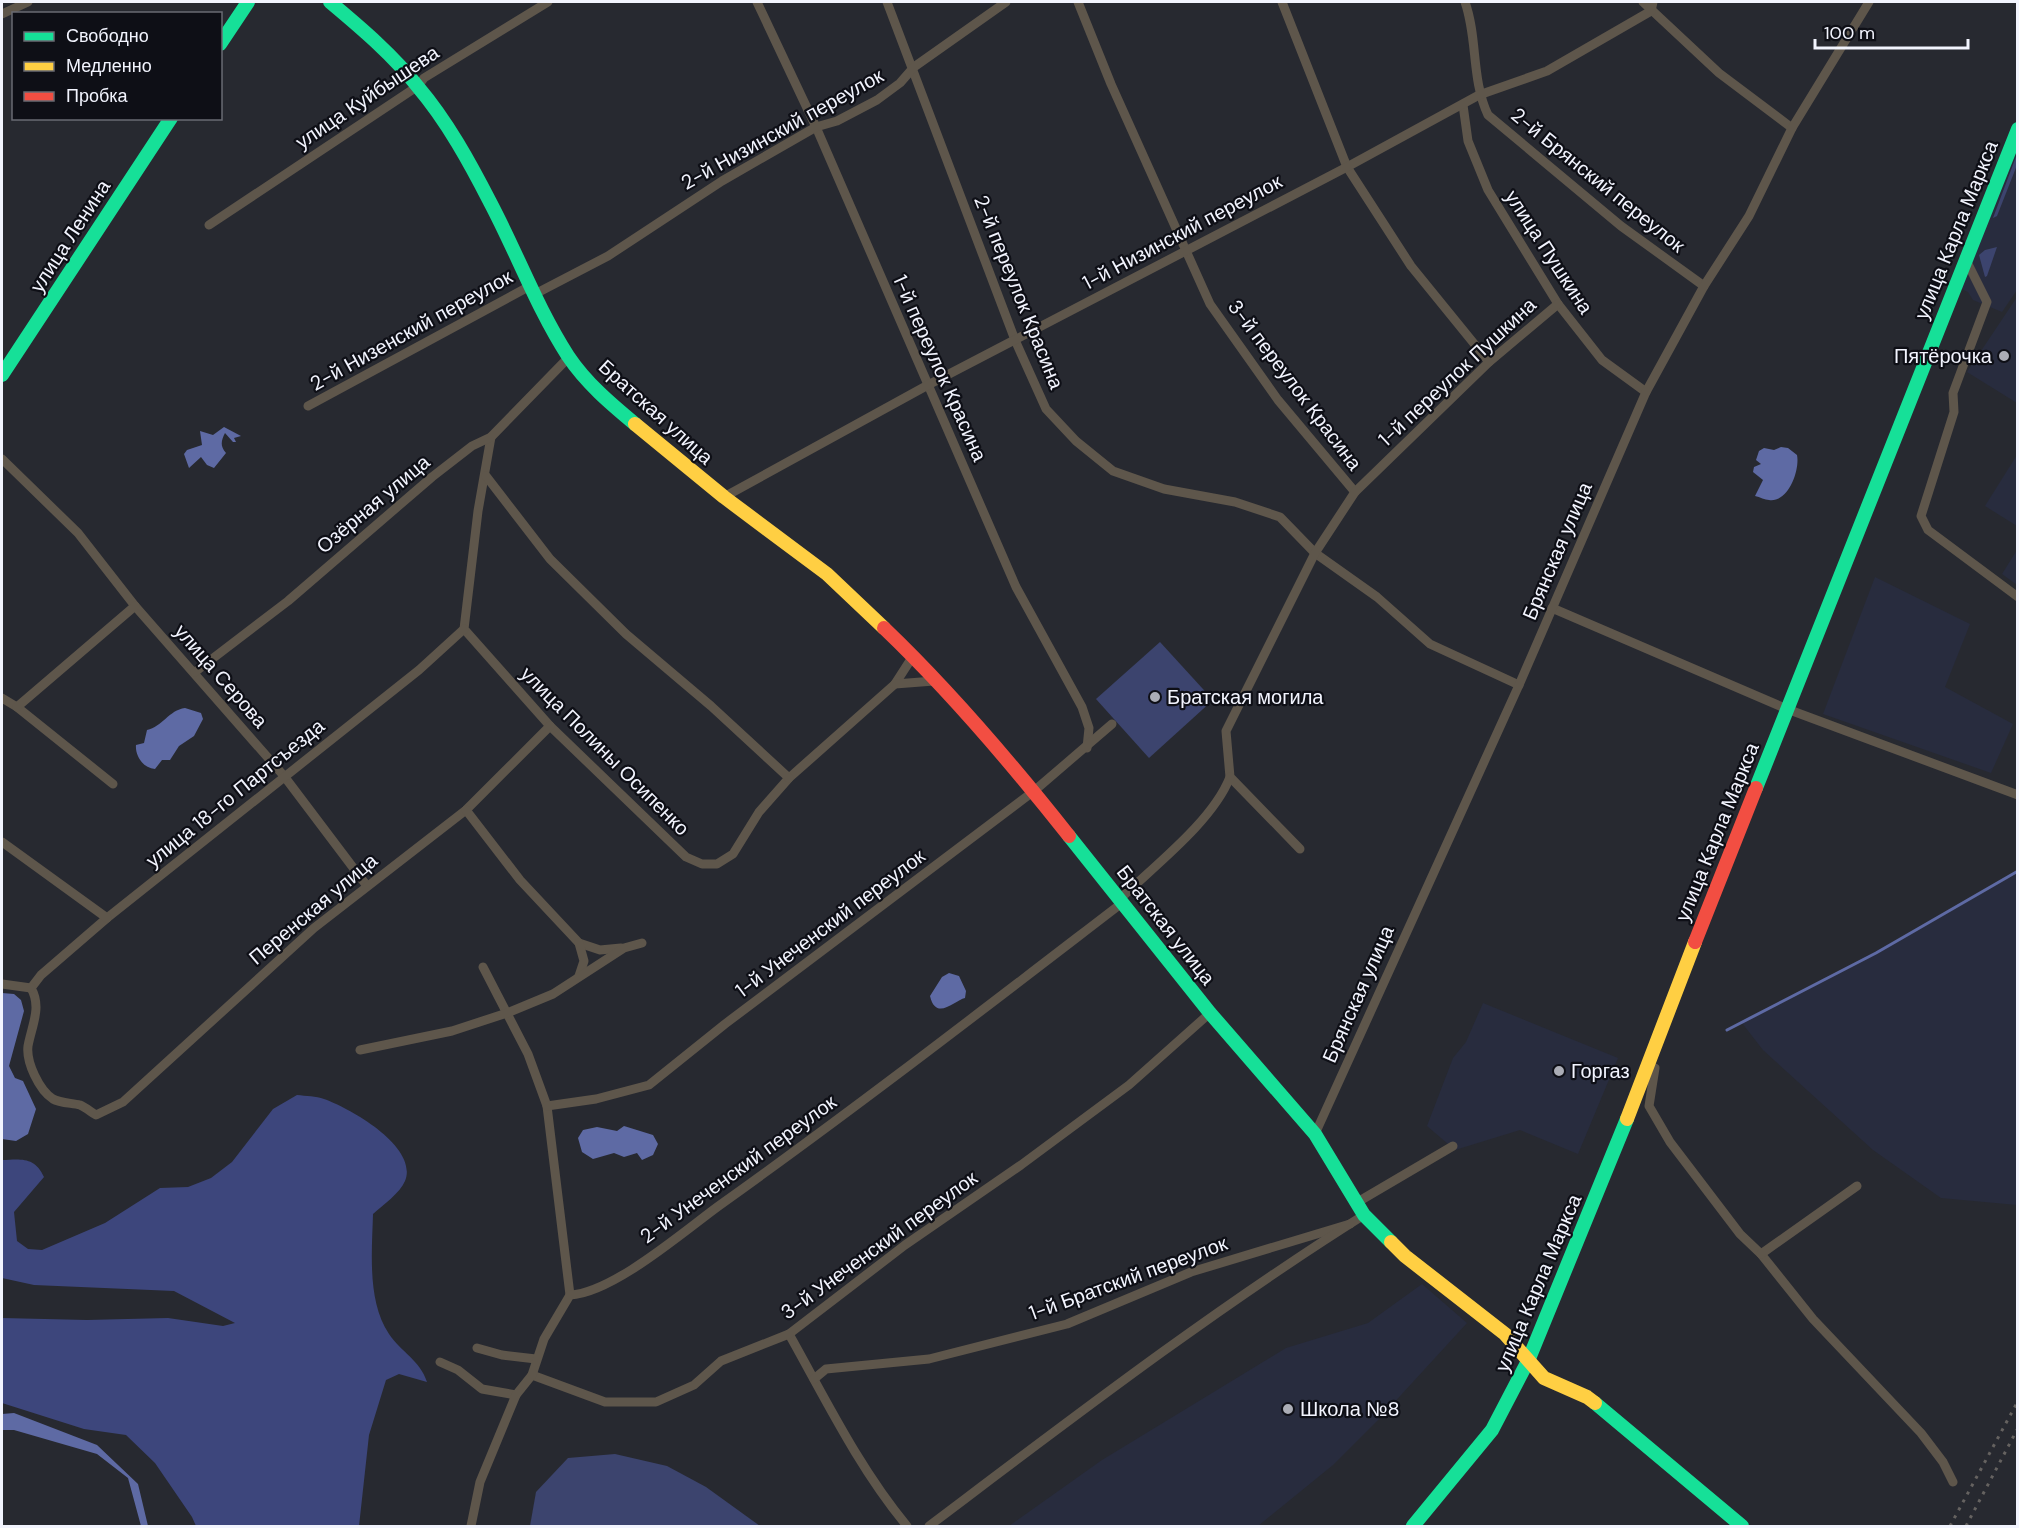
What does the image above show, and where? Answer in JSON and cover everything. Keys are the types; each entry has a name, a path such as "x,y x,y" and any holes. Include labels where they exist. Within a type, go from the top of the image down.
{"street":[{"path":"2,14 28,2"},
{"path":"222,41 248,2"},
{"name":"Братская улица","path":"330,2 365,32 418,86 443,121 490,202 532,290 568,357 604,398 724,497 827,574 913,656 1034,791 1210,1013 1315,1134 1364,1215 1405,1256 1505,1334 1544,1378 1587,1397 1742,1527"},
{"name":"улица Куйбышева","path":"209,225 418,86 424,78 548,2"},
{"name":"1-й переулок Красина","path":"757,2 816,127 1016,587 1082,707 1089,728 1087,748"},
{"name":"2-й переулок Красина","path":"887,2 914,67 1015,340 1046,409 1076,441 1113,471 1164,489 1235,502 1280,517 1315,553 1377,597 1430,644 1519,685"},
{"name":"2-й Низинский переулок","path":"532,290 608,256 722,181 816,127 837,121 877,100 900,83 914,67 1006,2"},
{"name":"3-й переулок Красина","path":"1078,2 1111,84 1210,304 1278,400 1355,492"},
{"path":"1282,2 1347,167 1411,266 1489,362"},
{"path":"1465,2 1471,20 1479,95"},
{"path":"1643,2 1652,6 1719,73 1792,128"},
{"name":"Брянская улица","path":"1315,1134 1519,685 1646,392 1704,286 1749,216 1792,128 1869,2"},
{"name":"1-й Низинский переулок","path":"724,497 928,385 1347,167 1479,95 1547,71 1652,6"},
{"name":"2-й Брянский переулок","path":"1479,95 1488,115 1545,164 1621,226 1704,286"},
{"name":"улица Пушкина","path":"1463,105 1468,141 1488,190 1558,304 1602,360 1646,392"},
{"name":"улица Ленина","path":"2,375 170,120"},
{"name":"улица Карла Маркса","path":"1413,1527 1492,1430 1528,1361 1624,1129 1646,1065 1786,709 2018,129"},
{"path":"1965,258 1987,302 1953,393 1954,412 1921,516 1928,530 2018,597"},
{"name":"2-й Низенский переулок","path":"308,406 532,290"},
{"name":"1-й переулок Пушкина","path":"1230,777 1226,731 1315,553 1355,492 1489,362 1558,304"},
{"name":"Озёрная улица","path":"195,672 288,601 432,477 472,446 492,437 568,357"},
{"path":"464,629 478,511 492,437"},
{"name":"улица Серова","path":"2,459 78,533 135,606 284,776 367,886"},
{"path":"486,476 550,559 626,634 711,706 789,778 895,684 913,656"},
{"path":"17,707 135,606"},
{"path":"1552,608 1786,709 2018,795"},
{"name":"улица Полины Осипенко","path":"464,629 550,726 686,857 702,864 717,864 734,854 759,812 789,778"},
{"name":"улица 18-го Партсъезда","path":"31,988 41,975 107,918 419,670 464,629"},
{"path":"895,684 934,681"},
{"path":"2,698 17,707 113,784"},
{"name":"1-й Унеченский переулок","path":"547,1106 596,1100 649,1085 725,1024 1034,791 1087,748 1112,724"},
{"name":"Перенская улица","path":"31,988 37,998 34,1027 28,1047 32,1069 40,1084 53,1099 82,1106 96,1115 123,1102 314,928 466,810 550,726"},
{"path":"1230,777 1300,849"},
{"name":"2-й Унеченский переулок","path":"570,1295 585,1294 633,1268 817,1136 1121,901 1204,818 1224,793 1230,777"},
{"path":"466,810 520,880 579,943 584,961 579,976"},
{"path":"2,842 107,918"},
{"path":"579,943 600,950 624,948 642,943"},
{"path":"360,1050 452,1032 507,1013 553,994 624,948"},
{"path":"471,1527 480,1482 516,1395 532,1375 544,1339 570,1295 547,1106 528,1054 483,967"},
{"path":"2,984 31,988"},
{"name":"3-й Унеченский переулок","path":"532,1375 605,1402 656,1402 694,1385 721,1361 789,1334 905,1245 1021,1165 1129,1085 1210,1013"},
{"path":"1646,1065 1655,1068 1649,1106 1670,1142 1740,1234 1761,1254 1813,1319 1921,1433 1953,1482"},
{"path":"1356,1203 1453,1146"},
{"path":"1761,1254 1857,1186"},
{"name":"1-й Братский переулок","path":"929,1527 1117,1386 1284,1266 1364,1215"},
{"name":"1-й Братский переулок","path":"814,1378 826,1369 929,1359 1067,1324 1191,1272 1350,1224"},
{"path":"789,1334 874,1484 907,1527"},
{"path":"477,1348 501,1355 536,1359"},
{"path":"440,1362 458,1370 482,1389 516,1395"}],"shaded area":[{"path":"2017,129 2017,290 2002,312 1973,300 1968,292 1955,286"},
{"path":"2017,154 2017,165 1997,216 1993,218"},
{"path":"1997,247 1985,277 1979,255 1985,250"},
{"path":"2017,297 2017,403 1967,372"},
{"path":"224,427 241,436 234,438 236,442 233,442 225,433 222,443 226,453 214,468 207,465 201,457 189,468 184,454 187,450 202,445 200,431 213,435"},
{"path":"1781,447 1788,448 1797,455 1797,468 1792,484 1776,500 1755,496 1763,480 1753,472 1754,467 1761,464 1756,460 1759,451 1764,448 1774,450"},
{"path":"2017,455 2017,526 1985,506"},
{"path":"2017,550 2017,585 2002,574"},
{"path":"1875,577 1970,624 1945,687 2013,724 1991,773 1823,714"},
{"path":"1160,642 1213,700 1149,758 1096,699"},
{"path":"185,708 201,713 203,719 194,736 179,746 170,760 162,760 155,769 143,764 138,757 136,745 144,743 147,730 157,726 179,709"},
{"path":"2017,871 2017,1205 1941,1198 1873,1150 1763,1050 1742,1023 1958,907"},
{"path":"949,973 959,976 966,991 965,998 946,1008 937,1008 930,996 942,977"},
{"path":"2,993 14,994 21,1000 24,1011 9,1066 15,1078 23,1081 36,1109 28,1134 16,1141 2,1139"},
{"path":"1483,1003 1618,1058 1578,1154 1520,1130 1455,1150 1427,1126 1453,1058 1466,1042"},
{"path":"297,1095 321,1098 350,1111 380,1131 402,1155 407,1168 405,1181 395,1194 373,1214 372,1276 377,1307 382,1321 389,1334 420,1368 427,1382 399,1374 386,1380 369,1435 359,1526 196,1526 155,1463 126,1435 84,1429 2,1403 2,1318 87,1320 168,1318 223,1326 235,1323 174,1291 34,1285 2,1278 2,1160 22,1160 32,1163 44,1177 14,1212 17,1241 28,1249 42,1250 105,1223 160,1188 188,1187 211,1178 232,1162 273,1109"},
{"path":"624,1126 653,1135 658,1144 653,1155 642,1160 637,1153 624,1157 614,1153 593,1159 582,1152 578,1138 583,1130 597,1127 617,1131"},
{"name":"Школа №8","path":"1422,1284 1467,1323 1379,1419 1333,1465 1258,1526 1009,1526 1102,1460 1286,1348 1368,1323"},
{"path":"14,1413 97,1445 138,1484 148,1526 141,1526 128,1478 97,1454 14,1430 2,1430 2,1414"},
{"path":"615,1454 667,1466 706,1487 760,1526 530,1526 536,1492 568,1458"}],"waterway":[{"path":"1727,1030 1876,953 2018,871"}],"railway":[{"path":"1950,1526 2018,1401"},
{"path":"1966,1526 2018,1428"}],"traffic: fast":[{"path":"222,41 248,2"},
{"path":"330,2 398,64 439,114 482,187 537,300 568,356 591,384 635,424"},
{"path":"2,375 170,120"},
{"path":"1756,788 2018,129"},
{"path":"1069,836 1210,1013 1315,1134 1364,1215 1391,1242"},
{"path":"1413,1526 1492,1430 1528,1361 1627,1119"},
{"path":"1595,1403 1742,1526"}],"traffic: slow":[{"path":"635,424 724,497 827,574 884,628"},
{"path":"1627,1119 1695,942"},
{"path":"1391,1242 1405,1256 1505,1334 1544,1378 1587,1397 1595,1403"}],"traffic: jam":[{"path":"884,628 980,729 1069,836"},
{"path":"1695,942 1756,788"}],"place":[{"name":"Пятёрочка","path":"2004,356"},
{"name":"Братская могила","path":"1155,697"},
{"name":"Горгаз","path":"1559,1071"},
{"name":"Школа №8","path":"1288,1409"}]}
